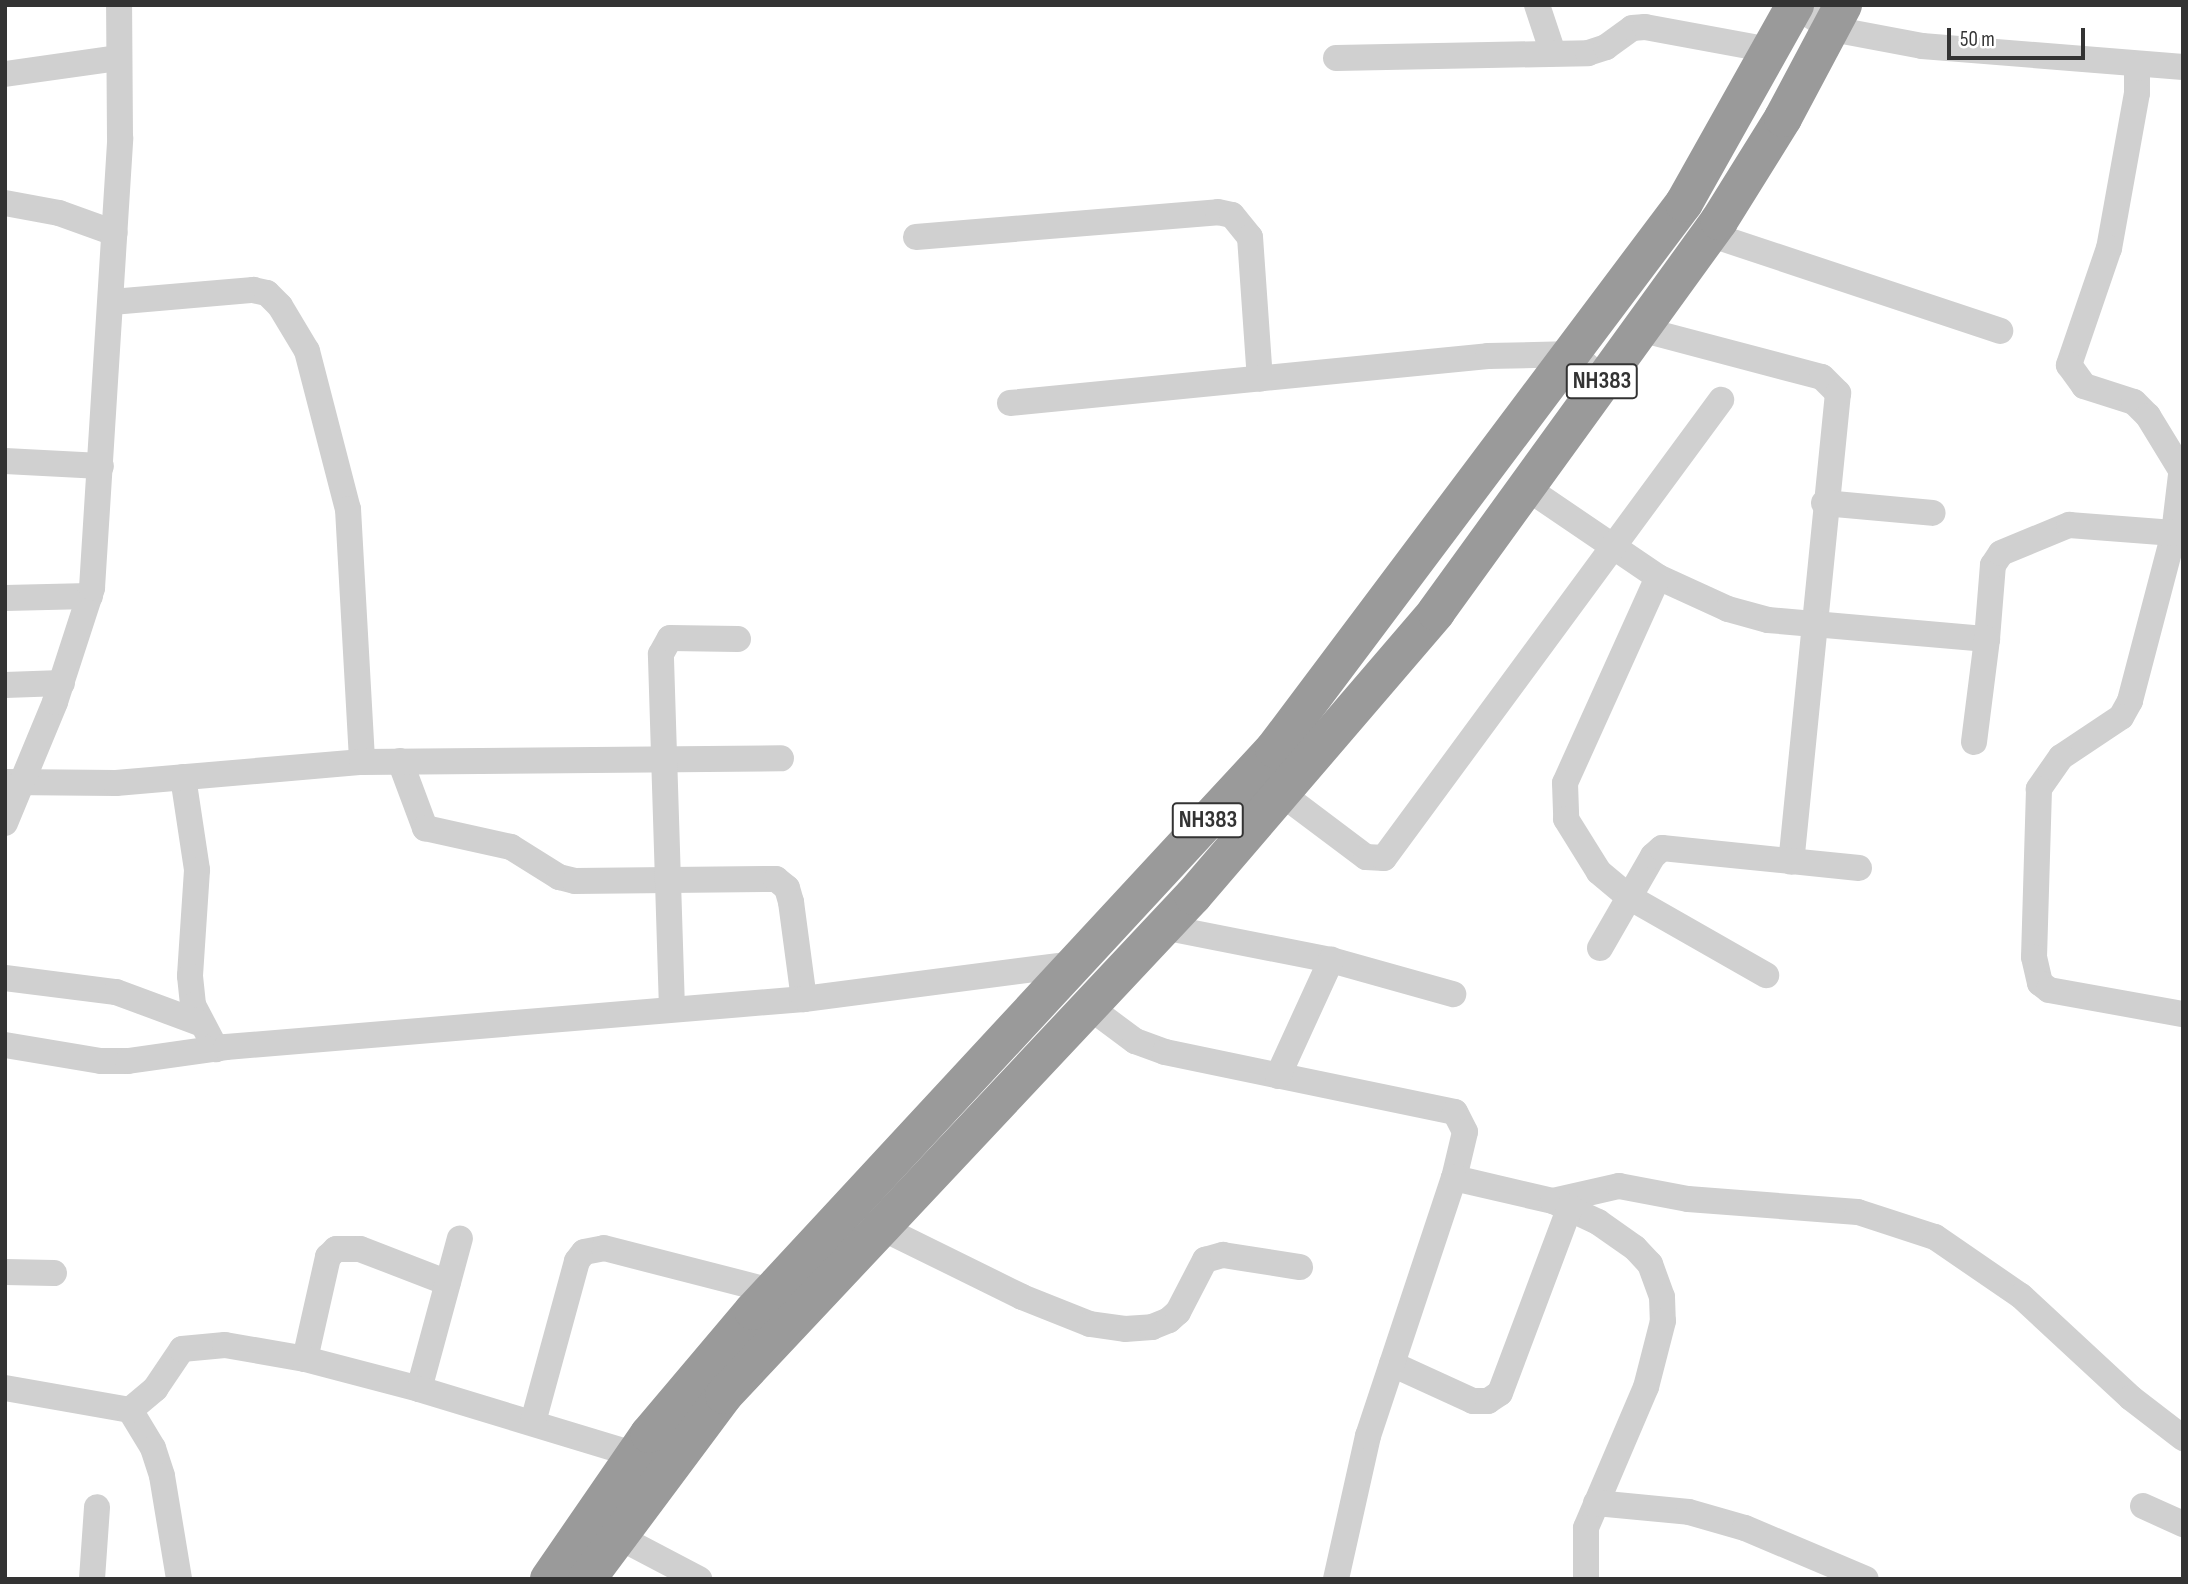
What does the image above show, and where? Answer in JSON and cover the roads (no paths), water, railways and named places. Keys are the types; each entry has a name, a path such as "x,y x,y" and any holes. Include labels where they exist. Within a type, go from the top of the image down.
{"highway":[{"name":"NH383","path":"549,1579 651,1460 771,1291 1274,749 1574,354 1684,203 1795,6"},
{"name":"NH383","path":"587,1579 617,1536 651,1460 724,1395 1163,927 1282,794 1436,612 1709,234 1783,118 1837,17"}],"street":[{"path":"5,823 13,783 62,683 90,596 112,302 120,58 119,5"},
{"path":"1537,5 1553,53"},
{"path":"1795,6 1945,49 2183,67"},
{"path":"1336,58 1587,53 1606,47 1632,28 1645,27 1770,50"},
{"path":"5,74 120,58"},
{"path":"2137,65 2137,93 2109,248 2069,365 2084,386 2134,402 2148,416 2182,464 2174,533 2130,701 2121,717 2061,757 2039,789 2034,957 2040,983 2049,990 2183,1014"},
{"path":"5,202 59,213 115,233"},
{"path":"916,237 1218,212 1232,215 1250,237 1260,379"},
{"path":"1709,234 2000,331"},
{"path":"112,302 253,290 267,293 280,306 307,351 348,509 362,762"},
{"path":"1640,329 1832,384 1840,405 1824,503 1791,862"},
{"path":"1010,404 1488,356 1574,354 1603,380"},
{"path":"1282,794 1366,857 1384,858 1721,400"},
{"path":"5,461 101,466"},
{"path":"1527,488 1658,577 1728,609 1768,620 1987,639"},
{"path":"1824,503 1933,513"},
{"path":"1974,742 1993,565 2001,553 2069,525 2174,533"},
{"path":"1658,577 1565,783 1562,800 1574,836 1599,872 1629,897 1766,975"},
{"path":"5,598 90,596"},
{"path":"672,1009 661,760 664,643 679,636 738,639"},
{"path":"5,685 62,683"},
{"path":"13,783 183,777 362,762 781,758"},
{"path":"400,761 420,820 435,834 512,847 559,877 575,881 764,877 787,888 804,999"},
{"path":"183,777 197,870 190,976 200,1023 215,1049"},
{"path":"1600,947 1662,848 1859,868"},
{"path":"1163,927 1331,960 1453,994"},
{"path":"1278,1076 1331,960"},
{"path":"5,1045 101,1061 804,999 1074,964"},
{"path":"5,978 116,992 200,1023"},
{"path":"1088,1006 1135,1041 1222,1067 1455,1112 1465,1132 1454,1178 1368,1436 1336,1579"},
{"path":"1454,1178 1562,1204 1635,1248 1650,1264 1662,1297 1662,1321 1646,1387 1586,1528 1586,1579"},
{"path":"1562,1204 1619,1186 1688,1199 1858,1212 1935,1237 2021,1296 2131,1398 2183,1438"},
{"path":"1392,1364 1473,1401 1488,1401 1500,1393 1562,1204"},
{"path":"880,1227 1022,1297 1090,1324 1125,1329 1169,1320 1178,1312 1205,1260 1223,1255 1300,1267"},
{"path":"419,1388 460,1238"},
{"path":"533,1422 576,1261 584,1252 604,1248 771,1291"},
{"path":"305,1359 328,1257 336,1249 360,1249 448,1283"},
{"path":"5,1272 54,1273"},
{"path":"5,1388 130,1409 155,1389 174,1355 195,1344 225,1345 305,1359 419,1388 651,1460"},
{"path":"130,1409 153,1448 162,1476 178,1579"},
{"path":"1596,1503 1689,1512 1734,1525 1866,1579"},
{"path":"2143,1506 2183,1524"},
{"path":"92,1579 97,1507"},
{"path":"617,1536 699,1579"}]}
